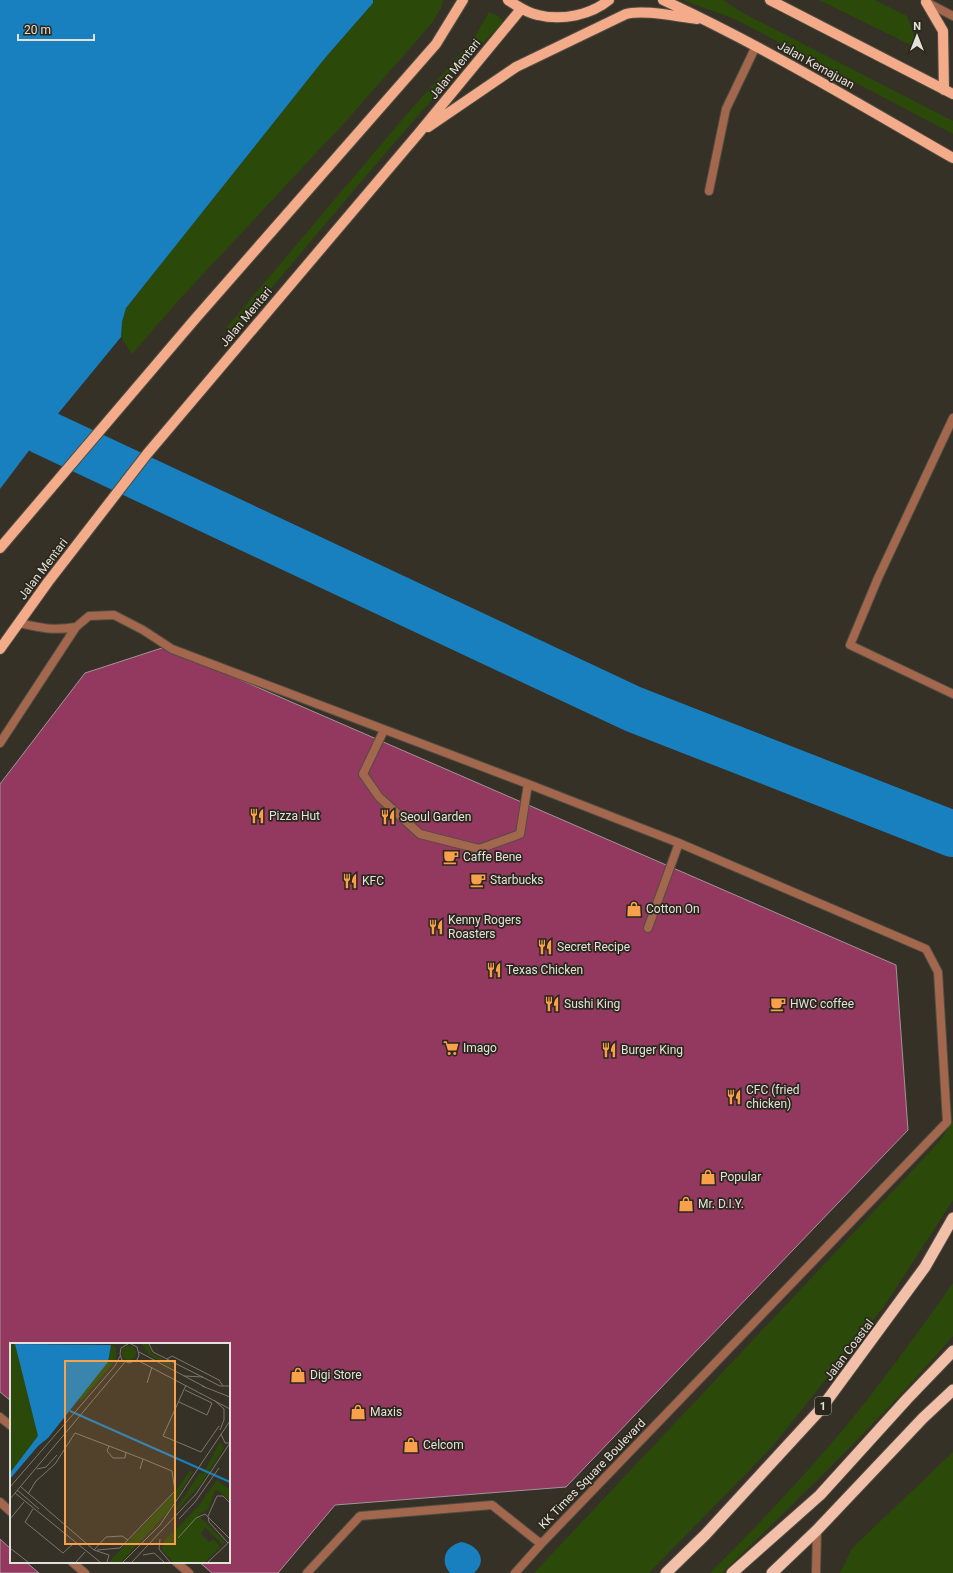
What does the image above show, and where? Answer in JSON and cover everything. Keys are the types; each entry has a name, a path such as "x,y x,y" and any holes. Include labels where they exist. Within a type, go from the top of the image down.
{"highway":[{"name":"Jalan Coastal","path":"666,1573 715,1524 820,1410 925,1267 953,1218"},
{"path":"732,1573 820,1495 951,1353"},
{"path":"772,1573 817,1530 923,1418 953,1390"}],"main road":[{"path":"0,548 195,319 436,44 463,0"},
{"path":"508,0 521,9 538,15 556,17 573,16 590,11 609,0"},
{"name":"Jalan Kemajuan","path":"663,0 756,46 953,158"},
{"path":"770,0 948,92"},
{"path":"924,1 943,31 948,92"},
{"name":"Jalan Mentari","path":"0,648 19,624 48,582 147,454 418,134 521,9"},
{"path":"418,134 516,66 626,14 643,12 706,20"}],"street":[{"path":"924,1 953,16"},
{"path":"709,191 726,109 756,46"},
{"path":"953,418 878,578 850,645 953,694"},
{"name":"KK Times Square Boulevard","path":"76,627 89,616 114,615 143,630 172,649 679,843 926,948 938,972 948,1122 541,1544 515,1573"},
{"path":"19,624 41,629 59,630 76,627"},
{"path":"0,743 76,627"},
{"path":"384,730 363,774 379,797 420,834 479,849 520,834 528,784"},
{"path":"648,928 679,843"},
{"path":"0,1417 10,1425"},
{"path":"0,1502 10,1511"},
{"name":"KK Times Square Boulevard","path":"307,1573 360,1516 492,1506 541,1544"},
{"path":"816,1573 817,1530"},
{"path":"177,1563 189,1573"},
{"path":"70,1573 74,1564 85,1573"}],"green space":[{"path":"373,0 443,0 442,6 432,23 346,121 178,301 132,354 121,337 122,322 126,308 325,58 373,3"},
{"path":"683,0 723,0 743,13 953,121 953,134 737,20"},
{"path":"819,0 875,0 907,16 913,31 917,48"},
{"path":"489,12 498,16 503,22 377,163 234,333 232,335 227,333 227,327 406,115 473,40"},
{"path":"953,1120 953,1200 885,1305 772,1447 649,1573 534,1573 940,1141"},
{"path":"953,1283 953,1336 869,1428 722,1573 710,1573 786,1494 846,1426 893,1366"},
{"path":"953,1452 953,1573 840,1573 852,1548"}],"water":[{"path":"0,0 373,0 373,3 325,58 126,308 122,322 121,337 43,432 0,489"},
{"path":"461,1542 472,1546 479,1553 481,1563 474,1573 450,1573 447,1568 445,1559 448,1550"}],"building":[{"name":"Imago","path":"165,647 896,965 908,1130 566,1487 335,1505 278,1573 212,1573 200,1563 230,1563 230,1343 10,1343 10,1400 0,1392 0,784 85,673"},
{"path":"0,1539 10,1548 10,1563 27,1563 39,1573 0,1573"}],"waterway":[{"path":"43,432 633,709 953,834"}],"place":[{"name":"Pizza Hut","path":"257,816"},
{"name":"Seoul Garden","path":"388,817"},
{"name":"Caffe Bene","path":"451,857"},
{"name":"Starbucks","path":"478,880"},
{"name":"KFC","path":"350,881"},
{"name":"Cotton On","path":"634,909"},
{"name":"Kenny Rogers Roasters","path":"436,927"},
{"name":"Secret Recipe","path":"545,947"},
{"name":"Texas Chicken","path":"494,970"},
{"name":"Sushi King","path":"552,1004"},
{"name":"HWC coffee","path":"778,1004"},
{"name":"Imago","path":"451,1048"},
{"name":"Burger King","path":"609,1050"},
{"name":"CFC (fried chicken)","path":"734,1097"},
{"name":"Popular","path":"708,1177"},
{"name":"Mr. D.I.Y.","path":"686,1204"},
{"name":"Digi Store","path":"298,1375"},
{"name":"Maxis","path":"358,1412"},
{"name":"Celcom","path":"411,1445"}]}
